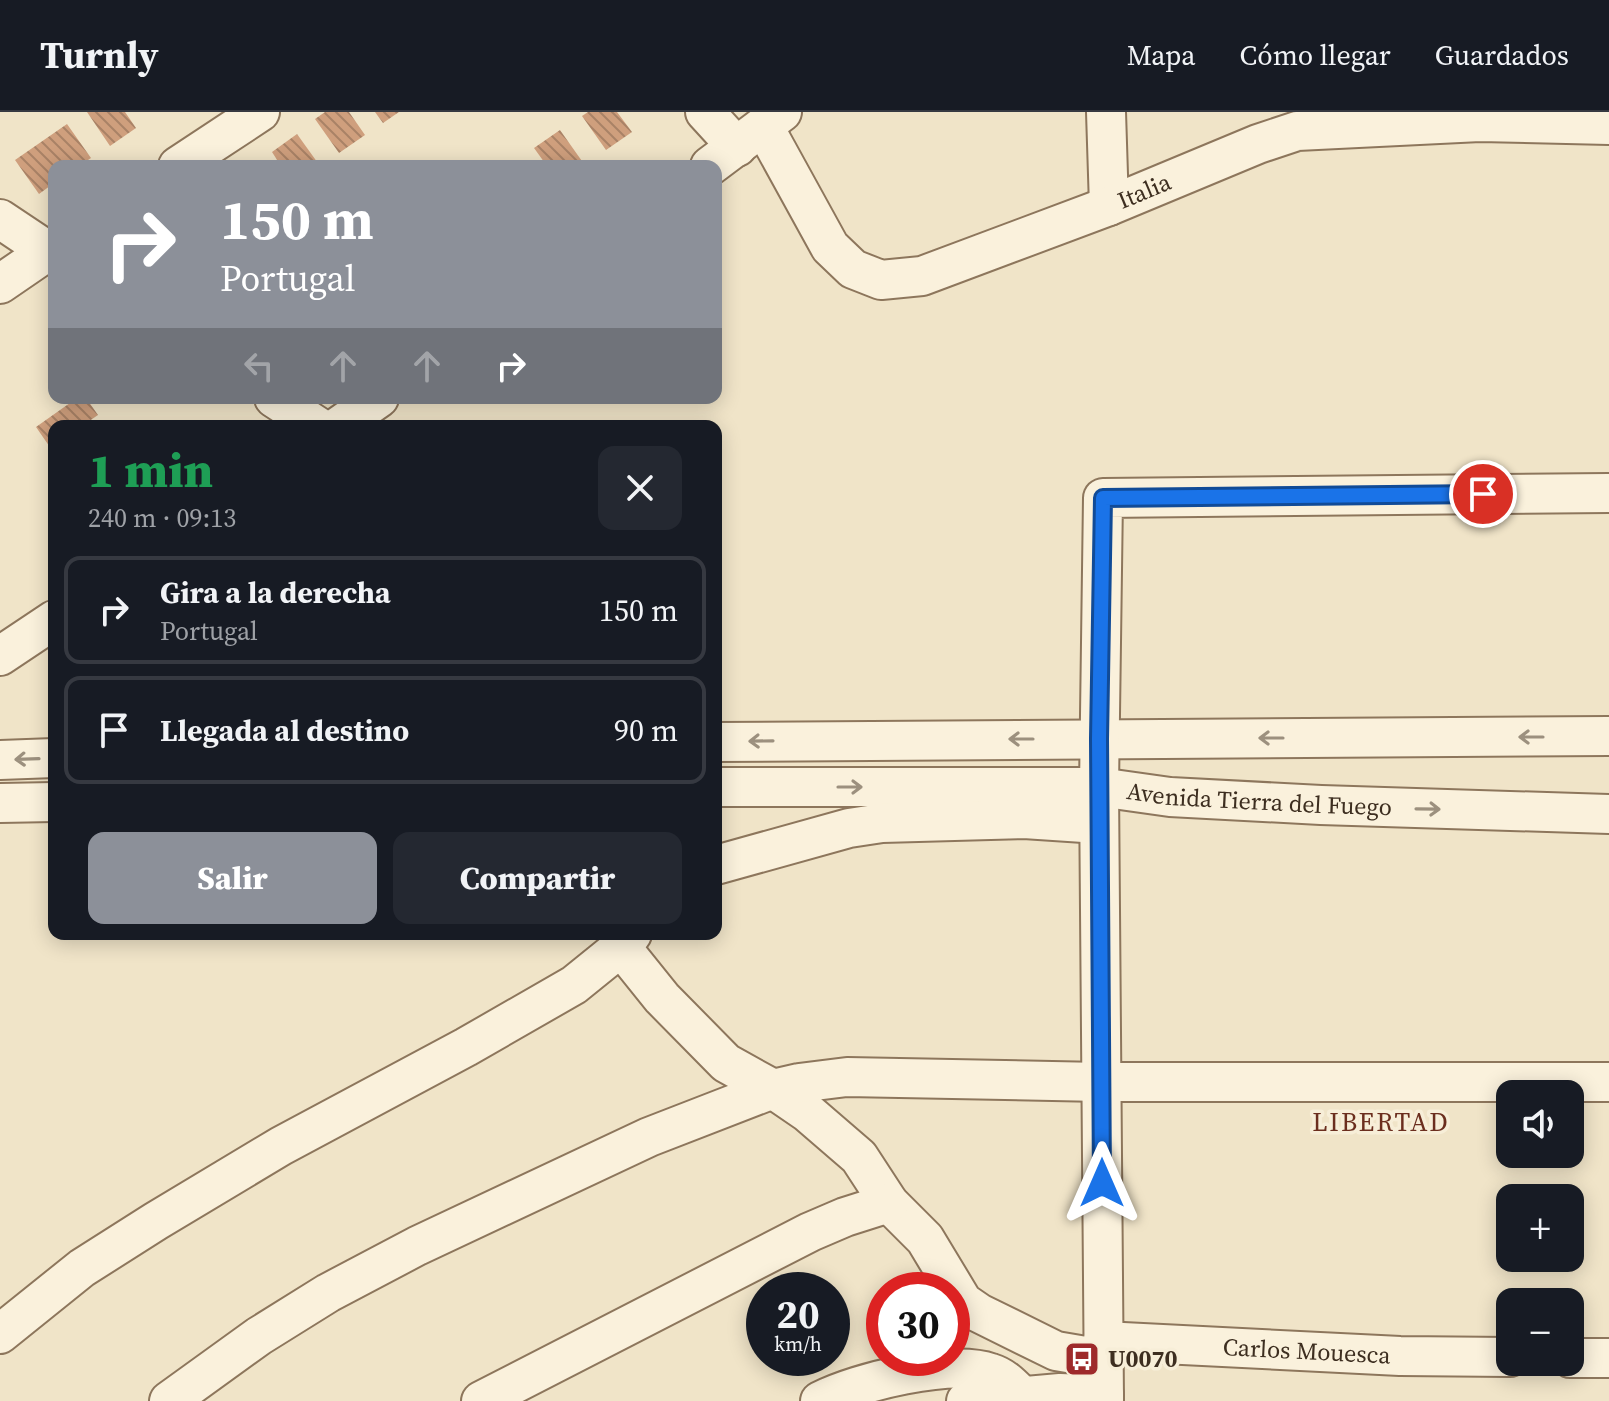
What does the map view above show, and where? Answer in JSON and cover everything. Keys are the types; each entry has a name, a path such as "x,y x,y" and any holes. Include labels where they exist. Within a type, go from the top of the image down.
{"street":[{"path":"187,160 260,112"},
{"name":"Italia","path":"705,112 748,138 830,247 853,269 881,280 922,276 1297,131 1480,122 1609,125"},
{"path":"1106,112 1109,206"},
{"path":"0,219 48,249"},
{"path":"0,284 48,254"},
{"path":"283,404 308,420"},
{"path":"348,420 370,404"},
{"path":"0,1334 82,1268 156,1221 281,1146 574,985 626,941 662,998 726,1063 808,1113 859,1157 889,1203 925,1239 963,1302 979,1313 1104,1374 1099,824 1103,498 1609,493"},
{"path":"0,656 48,624"},
{"path":"722,742 1609,736"},
{"path":"0,760 48,758"},
{"name":"Avenida Tierra del Fuego","path":"722,787 1099,787 1170,797 1609,814"},
{"path":"0,803 48,802"},
{"path":"722,863 849,828 882,823 1024,819 1099,824"},
{"path":"169,1401 259,1336 328,1293 417,1246 649,1137 773,1089 847,1077 1101,1082 1609,1082"},
{"path":"481,1401 810,1232 889,1203"},
{"name":"Carlos Mouesca","path":"966,1401 1021,1395 1060,1397 1104,1374 1400,1356 1496,1357"},
{"path":"1584,1358 1609,1358"},
{"path":"820,1401 875,1382 915,1373 954,1370 989,1372 1006,1380 1021,1395"}],"building":[{"path":"87,112 125,112 136,128 110,146"},
{"path":"325,112 349,112 365,135 339,153 315,119"},
{"path":"375,112 399,112 383,123"},
{"path":"588,112 617,112 632,132 606,150 582,116"},
{"path":"67,124 91,158 48,160 48,187 39,194 15,160"},
{"path":"560,130 581,160 543,160 534,148"},
{"path":"297,134 316,160 277,160 272,152"},
{"path":"69,404 90,404 98,415 91,420 48,420 48,444 36,427"}],"place":[{"name":"U0070","path":"1082,1359"}],"district":[{"name":"LIBERTAD","path":"1381,1122"}],"route":[{"path":"1102,1183 1099,739 1103,498 1483,494"}]}
